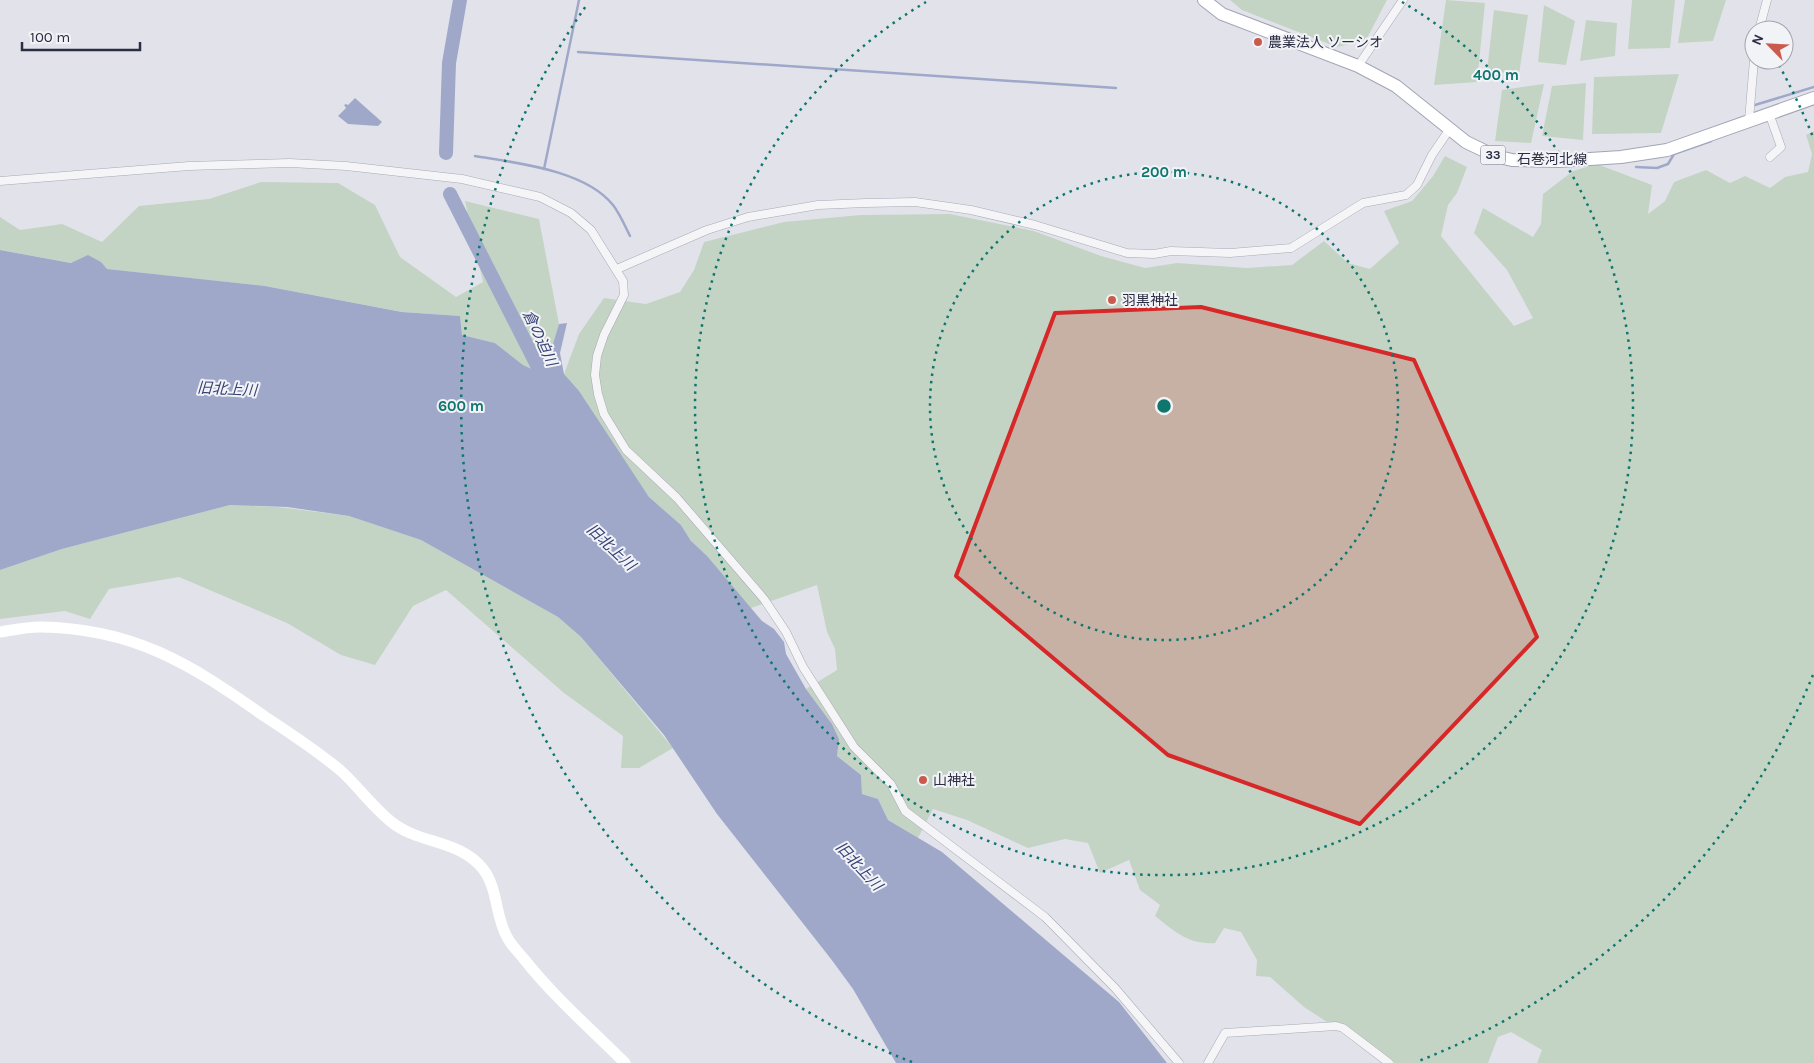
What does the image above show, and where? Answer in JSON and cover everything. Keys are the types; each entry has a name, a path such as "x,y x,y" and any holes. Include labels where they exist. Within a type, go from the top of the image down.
{"main road":[{"name":"石巻河北線","path":"1204,0 1222,14 1358,66 1396,86 1448,130 1466,142 1495,156 1512,160 1559,161 1621,157 1667,150 1814,98"}],"street":[{"path":"1358,66 1403,0"},
{"path":"1762,20 1767,0"},
{"path":"1749,120 1753,70"},
{"path":"1769,113 1782,147 1770,157"},
{"path":"617,270 707,230 748,217 803,207 866,203 915,202 971,210 1035,225 1127,253 1154,254 1171,251 1230,253 1291,248 1363,203 1406,195 1417,185 1432,155 1448,130"},
{"path":"0,181 189,166 290,163 346,166 462,179 540,196 571,213 590,230 623,281 624,295 604,335 597,356 595,375 604,414 626,450 677,498 764,599 786,632 803,667 854,747 891,784 905,811 1045,917 1115,988 1179,1063"},
{"path":"0,632 39,627 55,628 97,633 136,642 170,655 228,690 340,770 393,823 408,832 459,850 484,869 494,893 500,922 507,938 538,977 625,1063"},
{"path":"1208,1063 1225,1033 1336,1026 1348,1032 1389,1063"}],"highlighted area":[{"path":"1201,307 1414,360 1537,637 1360,824 1168,755 956,576 1055,313"}],"green space":[{"path":"1230,0 1387,0 1366,40 1337,47 1242,10"},
{"path":"1446,0 1485,3 1477,82 1434,85"},
{"path":"1632,0 1675,0 1670,48 1628,49"},
{"path":"1685,0 1726,0 1713,41 1678,43"},
{"path":"1544,5 1575,21 1566,65 1538,62"},
{"path":"1494,10 1528,15 1519,74 1487,71"},
{"path":"1586,20 1617,23 1615,56 1580,61"},
{"path":"1679,74 1661,133 1592,134 1594,77"},
{"path":"1586,83 1583,140 1542,136 1552,86"},
{"path":"1544,84 1531,143 1495,141 1502,90"},
{"path":"1814,131 1814,1063 1537,1063 1542,1050 1511,1032 1498,1037 1488,1063 1395,1063 1348,1030 1330,1024 1304,1007 1270,977 1256,976 1257,960 1241,932 1224,928 1215,943 1206,943 1197,942 1182,936 1169,927 1155,916 1160,905 1140,890 1129,860 1100,873 1088,843 1065,839 1028,848 967,820 933,809 918,838 888,820 878,799 862,794 861,775 837,756 839,739 832,724 806,689 837,670 835,649 827,632 817,585 751,608 691,541 681,525 649,497 564,374 579,334 604,298 646,304 680,292 694,270 704,242 784,222 861,215 950,214 1034,231 1101,256 1145,268 1177,263 1247,268 1292,265 1324,241 1348,263 1370,269 1399,243 1384,211 1412,201 1433,176 1445,156 1467,167 1457,193 1448,205 1441,236 1514,326 1533,318 1507,270 1474,233 1483,208 1533,237 1541,224 1543,194 1573,171 1597,164 1652,185 1648,214 1665,201 1674,182 1706,170 1730,183 1745,176 1770,188 1785,177 1808,172 1812,154 1806,135"},
{"path":"261,182 338,183 375,205 400,257 456,297 483,282 465,201 539,219 559,324 546,376 523,365 495,343 462,335 460,316 403,312 265,286 106,269 101,262 72,263 0,250 0,217 20,230 62,224 102,242 139,206 209,199"},
{"path":"230,505 279,507 349,516 421,540 558,617 581,637 673,748 639,768 621,768 623,736 564,693 446,590 413,606 375,665 341,655 287,623 179,577 109,589 90,619 65,611 0,619 0,570 62,549"}],"water":[{"path":"355,98 382,122 378,126 348,124 338,116 346,108 344,105 348,105"},
{"name":"旧北上川","path":"0,250 71,263 88,255 101,262 107,269 265,286 402,312 460,316 462,335 495,343 523,365 545,375 541,356 550,354 559,324 567,323 560,353 564,374 579,391 649,497 681,525 691,541 707,556 762,621 774,629 784,642 786,654 806,689 832,724 839,739 837,756 861,775 862,794 878,799 888,820 942,852 1119,1002 1167,1063 896,1063 853,989 831,959 717,814 664,735 581,637 558,617 421,540 349,516 287,507 230,505 62,549 0,570"}],"waterway":[{"name":"倉の迫川","path":"446,153 449,63 460,0"},
{"path":"544,169 579,0"},
{"path":"578,52 1116,88"},
{"path":"1755,105 1814,87"},
{"path":"1636,167 1657,168 1668,164 1674,154 1711,141"},
{"path":"475,156 530,165 568,176 586,184 601,193 613,205 630,236"},
{"name":"倉の迫川","path":"450,194 538,367 543,389"}],"place":[{"name":"農業法人 ソーシオ","path":"1258,42"},
{"name":"羽黒神社","path":"1112,300"},
{"name":"山神社","path":"923,780"}]}
